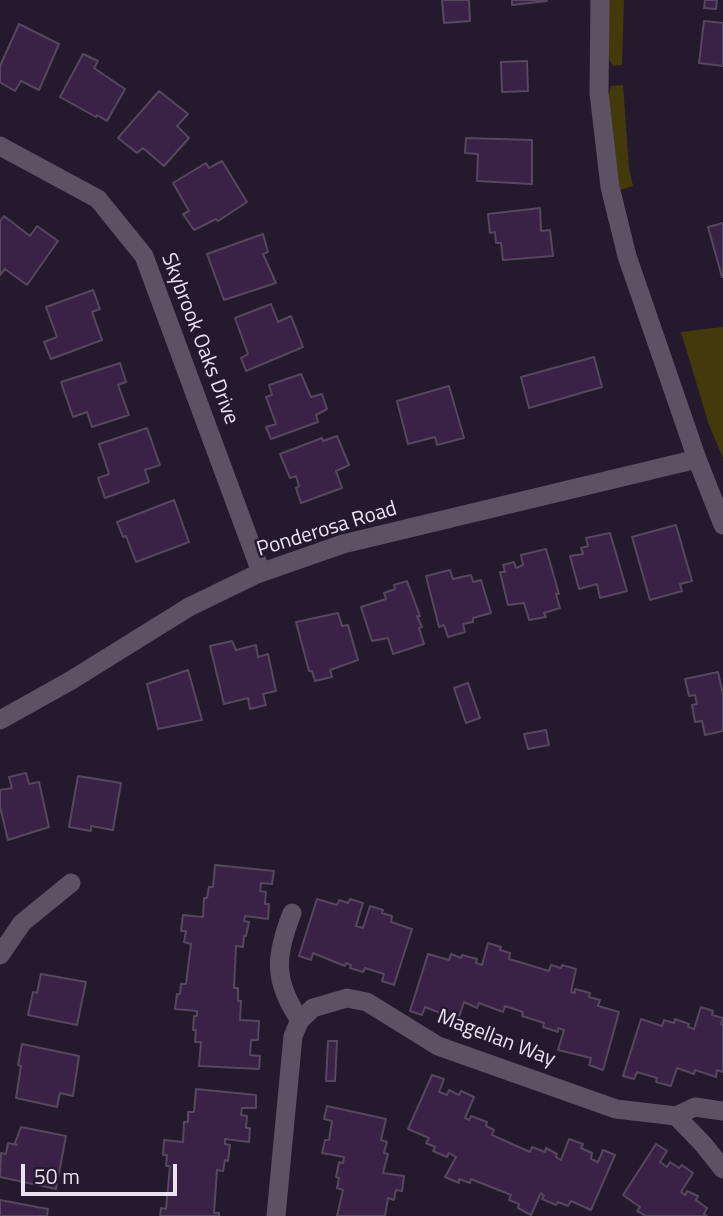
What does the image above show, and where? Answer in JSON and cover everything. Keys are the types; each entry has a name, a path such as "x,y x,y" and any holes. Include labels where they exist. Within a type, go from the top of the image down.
{"street":[{"path":"600,0 599,93 610,187 627,256 697,459 723,525"},
{"name":"Skybrook Oaks Drive","path":"0,146 98,199 144,256 261,572"},
{"name":"Ponderosa Road","path":"0,720 70,681 189,607 261,572 343,544 697,459"},
{"path":"0,955 22,923 71,883"},
{"path":"276,1216 290,1051 300,1020 286,999 281,982 281,947 292,913"},
{"name":"Magellan Way","path":"300,1020 313,1008 328,1002 347,998 367,1002 438,1046 615,1109 676,1116 695,1107 723,1111"},
{"path":"676,1116 723,1169"}],"shaded area":[{"path":"609,0 624,0 622,65 613,66 607,56"},
{"path":"623,85 629,168 633,186 620,190 608,97 611,86"},
{"path":"723,327 723,458 709,425 681,332"}],"building":[{"path":"442,0 469,0 470,21 444,23"},
{"path":"512,0 547,0 547,1 512,5"},
{"path":"705,0 717,0 716,9 704,8"},
{"path":"704,21 723,23 723,66 699,63"},
{"path":"19,24 59,44 39,90 21,81 15,91 0,82 0,66"},
{"path":"83,54 98,61 94,68 125,89 107,121 60,97"},
{"path":"527,61 528,91 502,92 501,62"},
{"path":"159,91 188,114 177,126 189,138 164,166 143,148 137,153 118,138"},
{"path":"466,138 532,140 532,184 477,181 478,154 465,153"},
{"path":"222,161 247,202 218,221 216,219 194,230 183,214 189,211 173,183 206,163 209,168"},
{"path":"540,208 541,231 550,230 553,256 503,260 501,243 496,243 495,232 490,233 488,214"},
{"path":"4,216 30,236 37,226 58,241 27,285 5,269 0,275 0,221"},
{"path":"723,223 723,277 722,277 708,227"},
{"path":"263,234 268,252 263,254 276,283 224,300 207,254"},
{"path":"93,290 100,309 92,312 102,340 51,359 44,342 57,337 46,307"},
{"path":"271,304 278,322 291,316 303,347 246,371 241,358 248,354 235,318"},
{"path":"594,357 602,387 529,408 521,377"},
{"path":"120,363 126,382 118,385 129,415 92,427 87,412 73,417 61,382"},
{"path":"301,374 311,397 322,394 327,409 316,415 318,422 271,439 266,427 276,424 266,397 272,395 269,385"},
{"path":"449,386 464,438 437,445 435,437 408,444 397,401"},
{"path":"147,428 160,465 145,470 149,482 105,498 98,478 109,474 99,444"},
{"path":"337,436 349,465 336,471 342,488 301,503 296,488 299,486 296,476 290,478 280,454 322,438 323,441"},
{"path":"174,500 189,542 136,562 126,536 123,537 117,522"},
{"path":"676,525 692,581 680,584 682,591 650,600 632,537"},
{"path":"610,533 627,591 600,598 597,584 579,589 570,556 583,554 581,548 588,546 586,538"},
{"path":"546,549 559,594 556,594 560,608 544,613 546,617 529,620 524,603 508,605 500,572 505,572 503,565 514,562 516,568 523,565 521,555"},
{"path":"450,570 453,579 471,575 473,582 481,580 491,613 473,618 473,622 463,624 465,632 448,637 444,625 439,627 426,576"},
{"path":"407,581 420,616 417,616 422,627 419,628 424,644 393,654 388,638 372,641 361,607 386,599 384,593 395,589 394,585"},
{"path":"338,613 342,626 348,625 358,660 330,670 332,677 315,681 312,671 309,671 296,622"},
{"path":"232,641 236,650 256,645 258,657 268,654 276,691 263,694 266,705 250,709 248,698 224,704 210,646"},
{"path":"188,670 202,720 158,729 147,684"},
{"path":"718,672 723,695 723,731 705,735 702,721 695,722 692,705 697,704 695,695 689,696 685,679"},
{"path":"468,683 480,718 466,723 454,688"},
{"path":"546,730 549,745 528,749 524,734"},
{"path":"26,773 29,784 39,782 49,827 8,840 0,807 0,790 12,788 9,777"},
{"path":"78,776 121,783 113,830 91,826 91,831 69,827"},
{"path":"215,865 274,871 272,884 261,883 260,891 266,892 265,904 269,904 268,919 245,916 244,921 249,922 243,947 236,946 234,988 238,988 238,1001 241,1001 240,1020 259,1021 258,1040 251,1040 250,1055 260,1056 259,1069 199,1066 201,1042 195,1042 196,1030 193,1030 197,1011 175,1009 181,984 186,984 191,944 184,942 186,931 181,931 183,915 203,917 204,898 207,898 209,887 213,887"},
{"path":"317,899 337,905 339,900 348,903 350,899 363,903 356,926 363,928 370,906 392,916 391,922 412,929 394,985 382,981 384,974 365,968 363,972 350,968 351,965 346,963 345,966 313,953 311,960 299,956"},
{"path":"488,943 510,953 509,959 549,971 551,965 576,969 571,992 575,993 575,989 590,993 589,997 600,1000 598,1006 619,1012 603,1070 589,1065 591,1058 558,1050 564,1030 558,1028 558,1032 543,1027 544,1023 522,1016 523,1012 505,1006 503,1012 479,1003 477,1008 464,1002 458,1020 425,1007 422,1015 410,1011 428,954 449,960 451,954 461,958 462,955 477,959 476,963 482,965"},
{"path":"41,974 86,982 77,1025 28,1015 33,992 37,993"},
{"path":"701,1007 713,1011 712,1015 723,1018 723,1072 717,1070 716,1077 677,1068 671,1086 637,1072 634,1079 623,1076 641,1019 662,1026 664,1020 674,1023 675,1019 694,1029"},
{"path":"328,1041 337,1041 335,1081 326,1081"},
{"path":"22,1044 79,1056 73,1096 60,1093 57,1107 16,1098"},
{"path":"432,1075 444,1079 439,1092 447,1095 449,1090 459,1095 461,1091 474,1097 465,1118 469,1120 471,1116 487,1122 486,1126 494,1130 492,1135 530,1152 532,1147 545,1152 546,1148 557,1154 556,1157 561,1160 569,1139 583,1144 581,1148 592,1153 591,1159 598,1162 603,1150 615,1155 591,1210 571,1201 568,1206 558,1202 556,1205 542,1199 544,1196 541,1193 531,1215 518,1208 519,1204 509,1200 511,1195 471,1179 470,1183 459,1179 459,1183 445,1177 456,1157 449,1153 447,1157 433,1151 435,1147 426,1143 429,1138 408,1129"},
{"path":"196,1089 256,1095 256,1108 242,1108 241,1115 247,1116 246,1128 250,1128 249,1142 225,1139 225,1144 230,1145 228,1161 225,1160 223,1171 217,1170 214,1213 219,1213 219,1216 160,1216 161,1208 166,1209 170,1166 166,1166 167,1155 163,1155 164,1140 183,1142 184,1122 188,1122 188,1112 194,1112"},
{"path":"327,1106 386,1119 381,1140 387,1142 384,1153 388,1154 383,1173 404,1176 402,1191 396,1190 394,1200 388,1198 385,1216 337,1216 343,1190 337,1188 339,1178 336,1177 339,1162 343,1163 344,1157 322,1153 325,1140 329,1140 332,1121 324,1119"},
{"path":"21,1127 66,1136 56,1189 0,1177 1,1153 6,1154 8,1143 17,1145 15,1143"},
{"path":"656,1144 667,1151 660,1162 667,1167 670,1162 679,1168 682,1165 693,1173 681,1192 685,1195 687,1191 698,1196 696,1200 707,1208 704,1214 707,1216 646,1216 637,1211 640,1207 623,1195"},
{"path":"0,1200 48,1209 47,1216 0,1216"}]}
